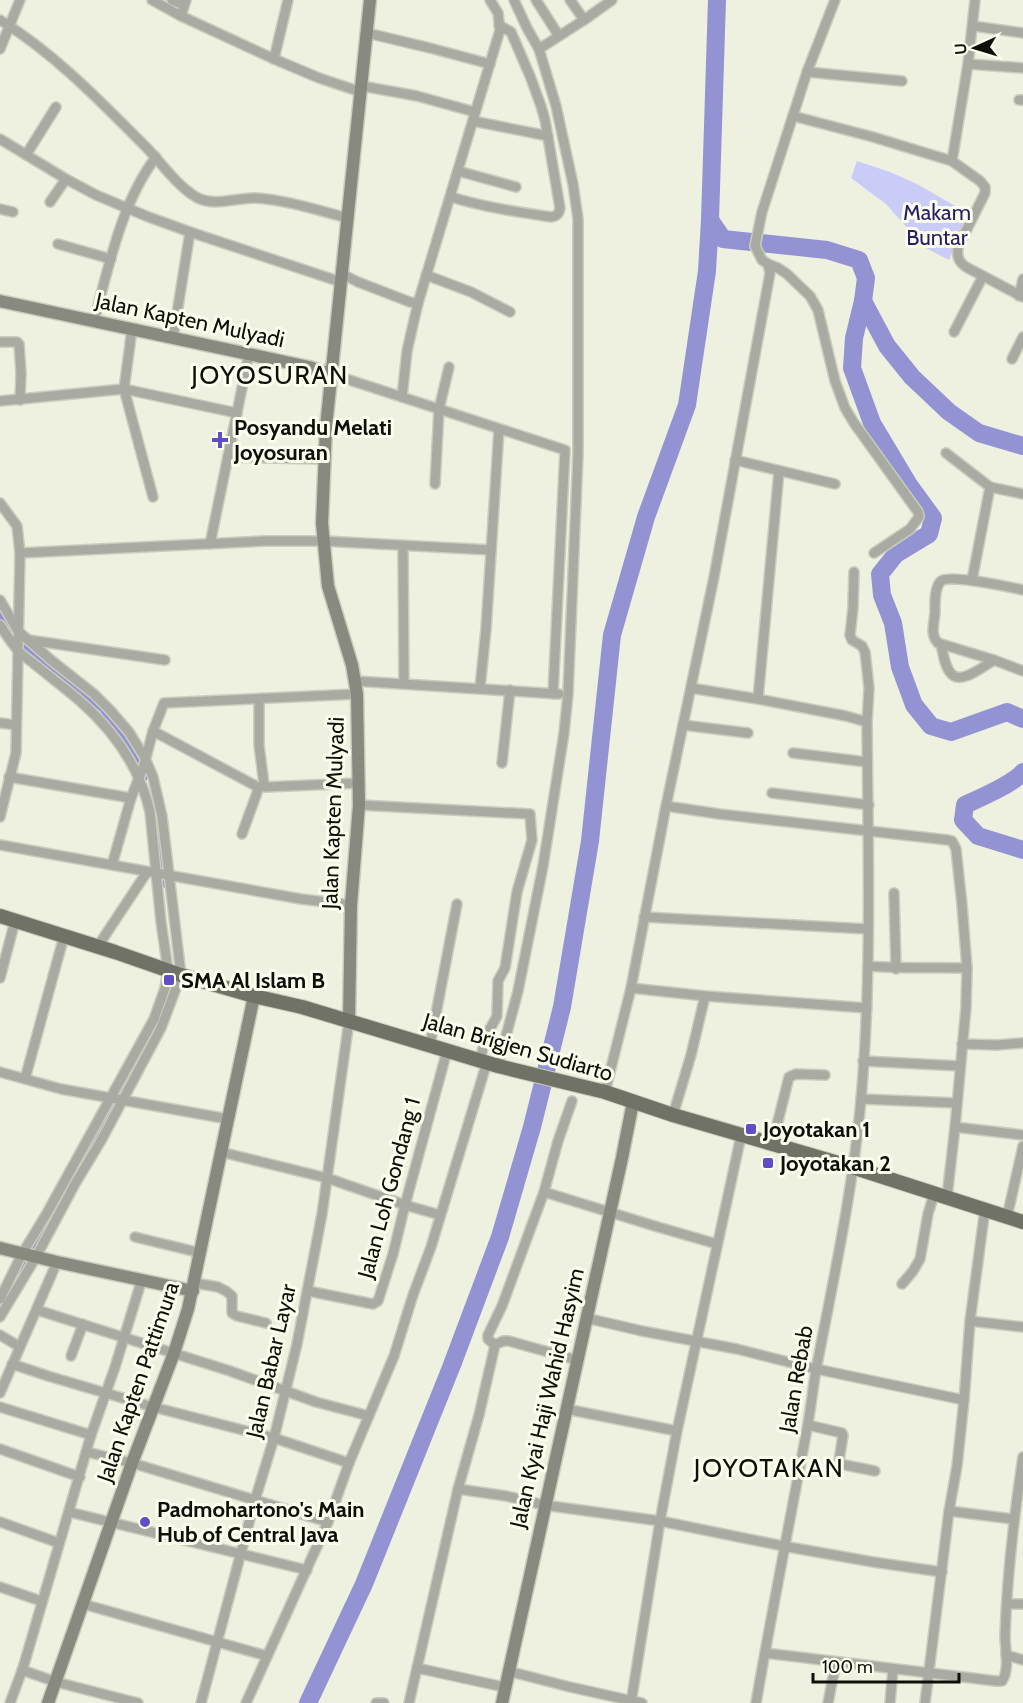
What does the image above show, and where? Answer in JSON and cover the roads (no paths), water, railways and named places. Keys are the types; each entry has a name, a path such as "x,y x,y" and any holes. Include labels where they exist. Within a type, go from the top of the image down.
{"main road":[{"path":"331,374 370,0"},
{"name":"Jalan Kapten Mulyadi","path":"0,301 309,367 331,374 324,459 323,541 328,586 357,694 359,805 351,905 349,1021"},
{"name":"Jalan Brigjen Sudiarto","path":"0,916 254,996 302,1007 488,1063 605,1092 1023,1222"},
{"name":"Jalan Kapten Pattimura","path":"48,1703 132,1463 183,1327 194,1287 254,996"},
{"name":"Jalan Kyai Haji Wahid Hasyim","path":"502,1703 633,1102"},
{"path":"0,1248 57,1262 194,1287"}],"street":[{"path":"0,49 4,23 20,0"},
{"path":"152,0 181,16 319,78 361,89 417,96 474,117 548,136"},
{"path":"172,0 185,3 181,16"},
{"path":"274,59 288,0"},
{"path":"402,397 407,351 418,303 500,30 498,13 490,0"},
{"path":"246,1703 328,1522 349,1463 394,1356 488,1063 518,991 543,866 564,733 568,694 578,454 578,219 562,130 538,49 514,0"},
{"path":"536,0 559,36"},
{"path":"570,0 584,20"},
{"path":"835,0 807,72 762,212 755,246 758,254 768,264 787,274 810,296 818,310 835,381 845,408 918,512 919,517 910,529 874,553"},
{"path":"952,161 968,64 975,0"},
{"path":"538,49 584,20 607,2"},
{"path":"4,23 43,49 156,157 179,184 197,198 219,201 255,198 348,218"},
{"path":"499,25 511,32 531,37"},
{"path":"973,26 1023,33"},
{"path":"451,197 505,210 555,216 559,213 548,136 541,106 511,32"},
{"path":"366,33 490,64"},
{"path":"968,64 1023,68"},
{"path":"807,72 902,81"},
{"path":"26,155 56,107"},
{"path":"793,116 952,161 985,187 985,193 961,240 957,255 960,262 1021,297 1023,279"},
{"path":"0,139 66,179 127,208 190,232 358,282 418,303"},
{"path":"94,321 127,208 147,168 156,157"},
{"path":"458,171 516,187"},
{"path":"50,202 66,179"},
{"path":"0,208 13,212"},
{"path":"173,338 190,232"},
{"path":"58,244 111,259"},
{"path":"605,1092 631,988 691,688 770,273 768,264"},
{"path":"426,276 471,292 510,312"},
{"path":"954,332 982,276"},
{"path":"132,329 124,389 153,497"},
{"path":"1012,359 1023,337"},
{"path":"0,342 19,344 20,400"},
{"path":"210,544 249,354"},
{"path":"435,484 439,409 449,367"},
{"path":"331,374 565,450 553,694"},
{"path":"0,401 124,389 237,413"},
{"path":"480,688 499,429"},
{"path":"946,453 990,487 1023,494"},
{"path":"228,457 324,459"},
{"path":"735,460 835,484"},
{"path":"758,699 779,471"},
{"path":"972,580 990,487"},
{"path":"0,503 17,526 20,553 15,753 0,817"},
{"path":"20,553 264,541 323,541 491,550"},
{"path":"403,546 404,683"},
{"name":"Jalan Rebab","path":"756,1703 836,1267 861,1100 868,966 867,722 869,688 865,652 862,646 852,640 850,635 854,572"},
{"path":"1023,590 972,580 944,580 940,582 937,590 933,634 935,640 941,644 1023,671"},
{"path":"0,600 18,632 94,694 110,710 129,732 153,777 158,796 161,922 175,973 165,988 116,1099 30,1256 0,1317"},
{"path":"0,625 17,648 101,720 140,777 150,812 175,973 160,1028 47,1213 30,1256 0,1299"},
{"path":"29,640 165,660"},
{"path":"941,644 953,676 966,676 994,660"},
{"path":"355,681 568,694"},
{"path":"691,688 758,699 867,722"},
{"path":"502,763 510,690"},
{"path":"112,865 131,798 163,705 166,703 357,694"},
{"path":"259,699 259,745 265,787 358,783"},
{"path":"0,723 16,725"},
{"path":"683,725 748,733"},
{"path":"153,731 256,786 258,790 242,834"},
{"path":"794,753 867,762"},
{"path":"9,777 131,798"},
{"path":"772,793 869,805"},
{"path":"359,805 530,814 532,840 517,892 505,968 498,981 497,1016 486,1036 488,1063"},
{"path":"666,806 948,840 954,844 967,968 966,1007 955,1127 940,1196 928,1214 920,1258 902,1284"},
{"path":"0,845 301,899 351,905"},
{"path":"98,946 160,874"},
{"path":"894,893 896,969"},
{"path":"430,1045 457,904"},
{"path":"644,917 868,929"},
{"path":"0,978 15,921"},
{"path":"25,1079 64,936"},
{"path":"868,966 896,969 967,968"},
{"path":"631,988 867,1008"},
{"path":"673,1115 691,1055 705,996"},
{"name":"Jalan Babar Layar","path":"201,1703 286,1392 308,1290 327,1178 349,1021"},
{"path":"962,1044 1022,1043"},
{"name":"Jalan Loh Gondang 1","path":"308,1290 373,1304 378,1301 393,1254 447,1051"},
{"path":"863,1061 960,1066"},
{"path":"0,1072 61,1089 228,1119"},
{"path":"772,1145 789,1077 796,1074 825,1075"},
{"path":"861,1100 957,1103"},
{"path":"495,1345 488,1339 488,1335 502,1306 544,1192 572,1101"},
{"path":"955,1127 1023,1135"},
{"path":"631,1702 677,1431 741,1136"},
{"path":"1006,1217 1023,1146"},
{"path":"221,1152 327,1178 440,1215"},
{"path":"544,1192 717,1244"},
{"path":"925,1703 949,1511 957,1466 970,1321 985,1209"},
{"path":"135,1237 201,1253"},
{"path":"0,1393 57,1262"},
{"path":"10,1703 142,1279"},
{"path":"194,1287 226,1291 232,1296 232,1313 266,1323"},
{"path":"37,1310 230,1371 348,1412 369,1416"},
{"path":"586,1317 964,1400"},
{"path":"970,1321 1023,1327"},
{"path":"71,1356 83,1324"},
{"path":"0,1335 20,1347"},
{"path":"495,1345 508,1341 577,1360"},
{"path":"409,1703 458,1489 479,1415 495,1345"},
{"path":"12,1364 153,1407 274,1438 349,1463"},
{"path":"0,1407 92,1435"},
{"path":"566,1409 677,1431"},
{"path":"808,1425 842,1433 840,1464 875,1472"},
{"path":"0,1449 80,1477"},
{"path":"87,1452 132,1463 328,1522"},
{"path":"765,1653 1002,1681 1005,1672 1005,1635 1013,1518 1023,1457"},
{"path":"458,1489 506,1496 544,1505 660,1521 783,1546 942,1572"},
{"path":"949,1511 1013,1518"},
{"path":"69,1512 307,1570"},
{"path":"0,1522 59,1543"},
{"path":"0,1587 41,1601"},
{"path":"83,1604 267,1656"},
{"path":"1008,1604 1023,1604"},
{"path":"1006,1655 1023,1660"},
{"path":"828,1703 836,1662"},
{"path":"417,1668 504,1687"},
{"path":"890,1703 893,1669"},
{"path":"22,1670 56,1682 138,1703"},
{"path":"508,1671 642,1703"},
{"path":"376,1703 384,1703"}],"waterway":[{"path":"308,1703 364,1584 452,1365 500,1237 532,1127 562,1007 590,841 612,635 646,517 687,405 707,271 717,0"},
{"path":"710,220 723,239 827,250 859,260 866,278 854,338 852,368 872,423 909,485 933,518 929,534 896,554 880,574 882,595 893,623 900,667 914,705 931,726 951,732 1007,712 1023,719"},
{"path":"863,301 887,346 912,377 949,412 979,433 1023,446"},
{"path":"0,615 17,639 104,708 139,766 143,777"},
{"path":"1023,772 1004,786 965,805 963,820 978,836 1023,850"},
{"path":"153,809 166,883"},
{"path":"59,1200 121,1093 134,1066 149,1045"},
{"path":"7,1298 29,1252 47,1222"}],"place":[{"name":"Posyandu Melati Joyosuran","path":"220,440"},
{"name":"SMA Al Islam B","path":"169,980"},
{"name":"Joyotakan 1","path":"751,1129"},
{"name":"Joyotakan 2","path":"768,1163"},
{"name":"Padmohartono's Main Hub of Central Java","path":"145,1522"}],"district":[{"name":"JOYOSURAN","path":"270,375"},
{"name":"JOYOTAKAN","path":"769,1468"}],"park label":[{"name":"Makam Buntar","path":"937,224"}]}
